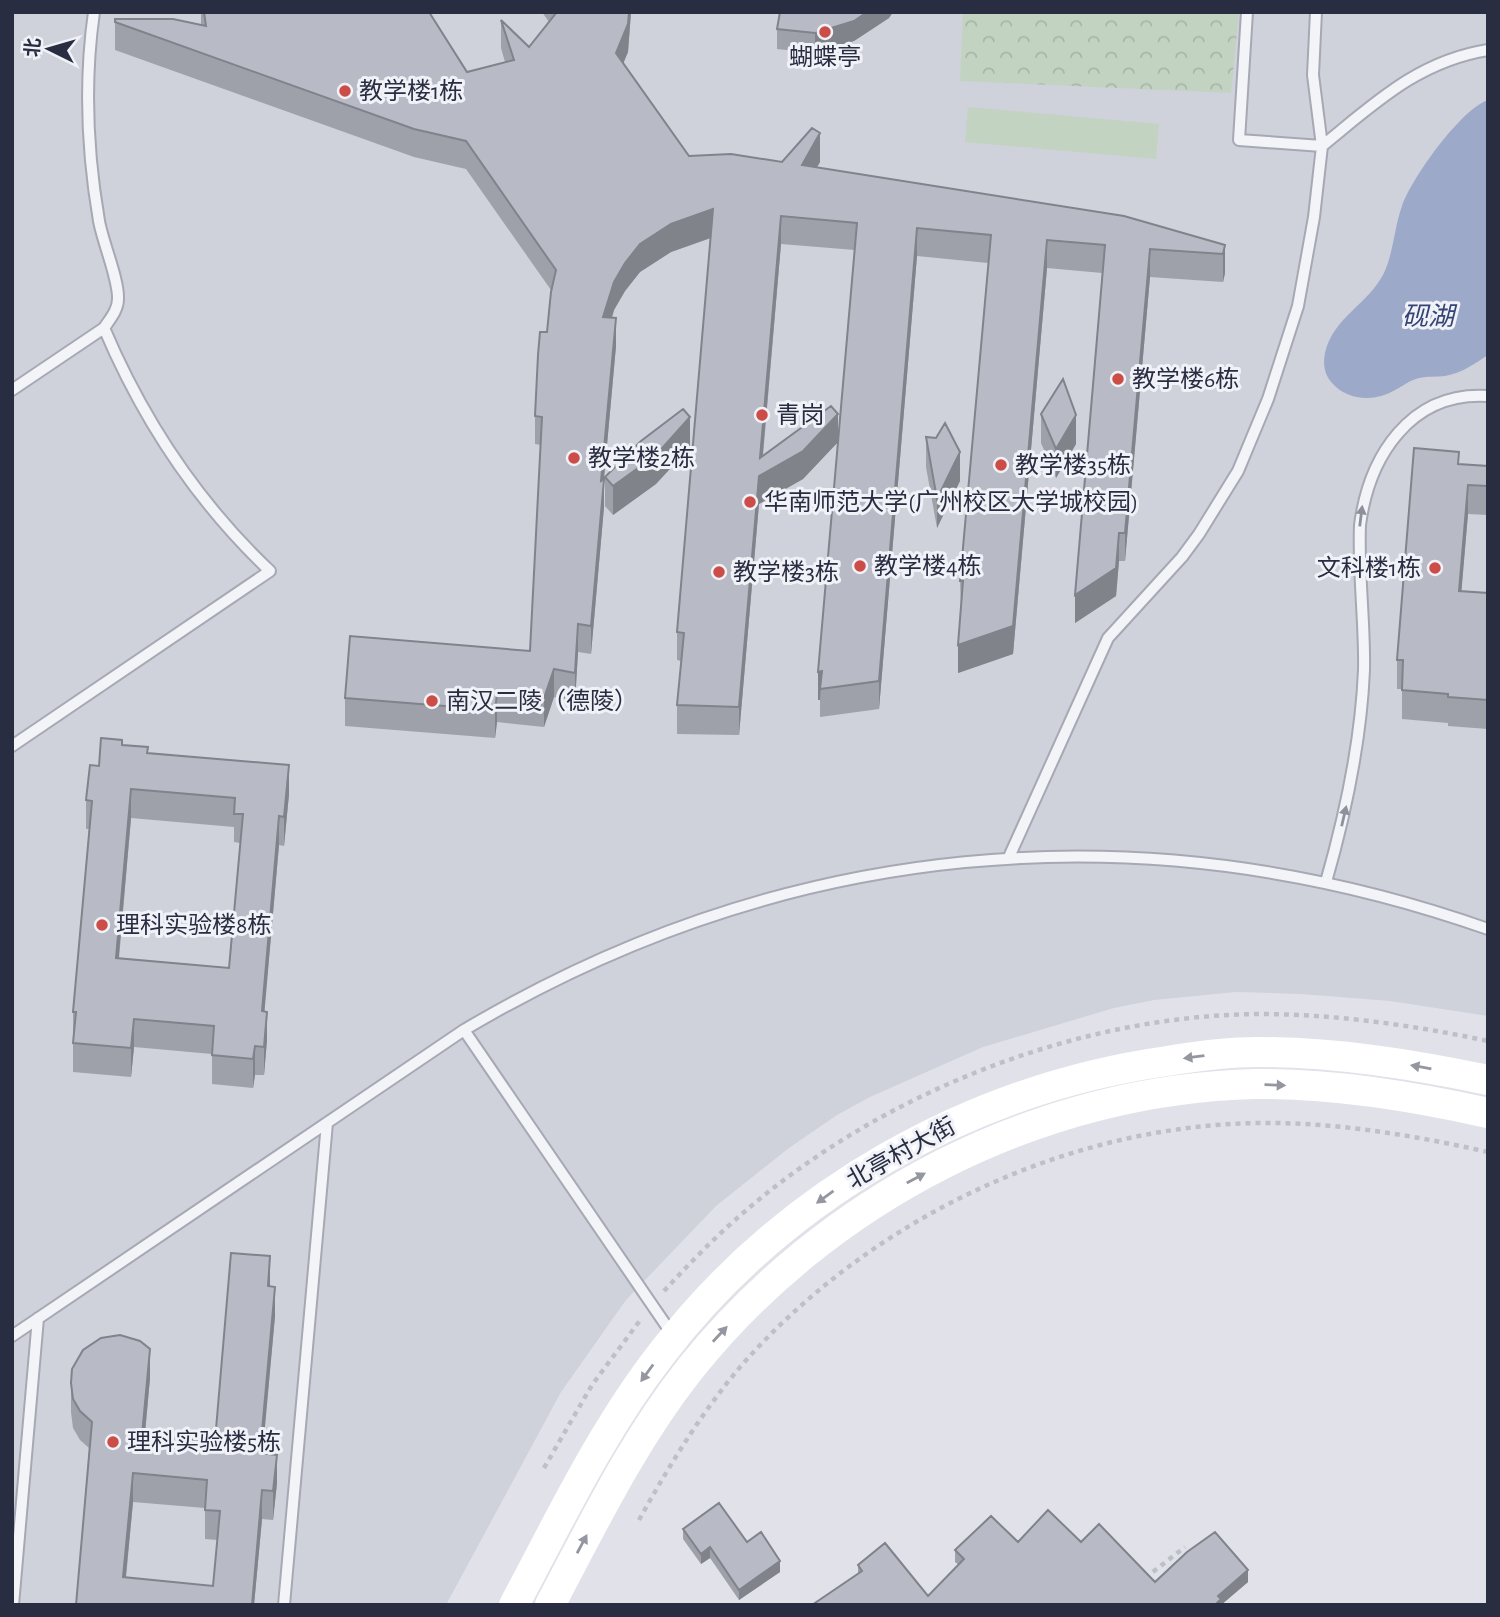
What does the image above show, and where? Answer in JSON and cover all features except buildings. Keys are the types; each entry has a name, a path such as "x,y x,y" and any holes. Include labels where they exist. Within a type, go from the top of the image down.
{"main road":[{"name":"北亭村大街","path":"514,1605 603,1439 624,1405 690,1318 768,1241 841,1186 889,1156 936,1132 1026,1094 1084,1077 1148,1063 1256,1052 1378,1059 1488,1080"},
{"name":"北亭村大街","path":"550,1605 605,1501 651,1423 714,1340 789,1266 859,1213 923,1174 978,1147 1059,1117 1126,1101 1208,1088 1257,1084 1374,1091 1488,1113"}],"lane":[{"path":"12,390 104,328 116,309 118,295 99,225 90,152 87,80 94,12"},
{"path":"1247,12 1239,141 1321,146 1395,88 1423,70 1446,60 1488,50"},
{"path":"1009,857 1108,638 1182,557 1227,490 1255,433 1285,351 1308,258 1321,146 1313,75 1316,12"},
{"path":"12,746 270,571 234,536 199,495 168,451 134,394 104,328"},
{"path":"1326,882 1344,814 1357,742 1364,671 1359,545 1363,504 1370,482 1397,432 1412,419 1444,402 1462,397 1488,396"},
{"path":"12,1336 464,1030 535,989 642,940 758,901 842,880 1009,857 1162,858 1248,868 1326,882 1443,913 1488,929"},
{"path":"464,1030 674,1338"},
{"path":"284,1605 327,1123"},
{"path":"13,1605 38,1318"}],"path":[{"path":"639,1520 682,1444 718,1395 742,1365 789,1318 814,1295 880,1245 941,1208 993,1183 1048,1161 1101,1146 1159,1133 1222,1125 1257,1123 1369,1129 1488,1152"},
{"path":"544,1468 592,1385 640,1320"},
{"path":"1140,1583 1169,1557 1185,1547"},
{"path":"1136,1569 1145,1578"}],"shaded area":[{"name":"华南师范大学(广州校区大学城校园)","path":"12,12 1488,12 1488,1016 1390,1001 1301,994 1236,992 1154,1000 1114,1008 983,1047 870,1097 837,1115 789,1148 716,1206 626,1300 561,1392 446,1605 12,1605"}],"green space":[{"path":"963,12 1239,12 1231,93 960,81"},
{"path":"968,107 1159,124 1156,159 965,142"}],"water":[{"name":"砚湖","path":"1488,100 1488,355 1457,373 1416,379 1379,396 1362,398 1338,389 1329,380 1324,365 1329,340 1343,320 1370,294 1384,273 1402,206 1426,163 1464,117"}],"place":[{"name":"蝴蝶亭","path":"825,32"},
{"name":"教学楼1栋","path":"345,91"},
{"name":"教学楼6栋","path":"1118,379"},
{"name":"青岗","path":"762,415"},
{"name":"教学楼2栋","path":"574,458"},
{"name":"教学楼35栋","path":"1001,465"},
{"name":"华南师范大学(广州校区大学城校园)","path":"750,502"},
{"name":"教学楼4栋","path":"860,566"},
{"name":"文科楼1栋","path":"1435,568"},
{"name":"教学楼3栋","path":"719,572"},
{"name":"南汉二陵（德陵）","path":"432,701"},
{"name":"理科实验楼8栋","path":"102,925"},
{"name":"理科实验楼5栋","path":"113,1442"}]}
